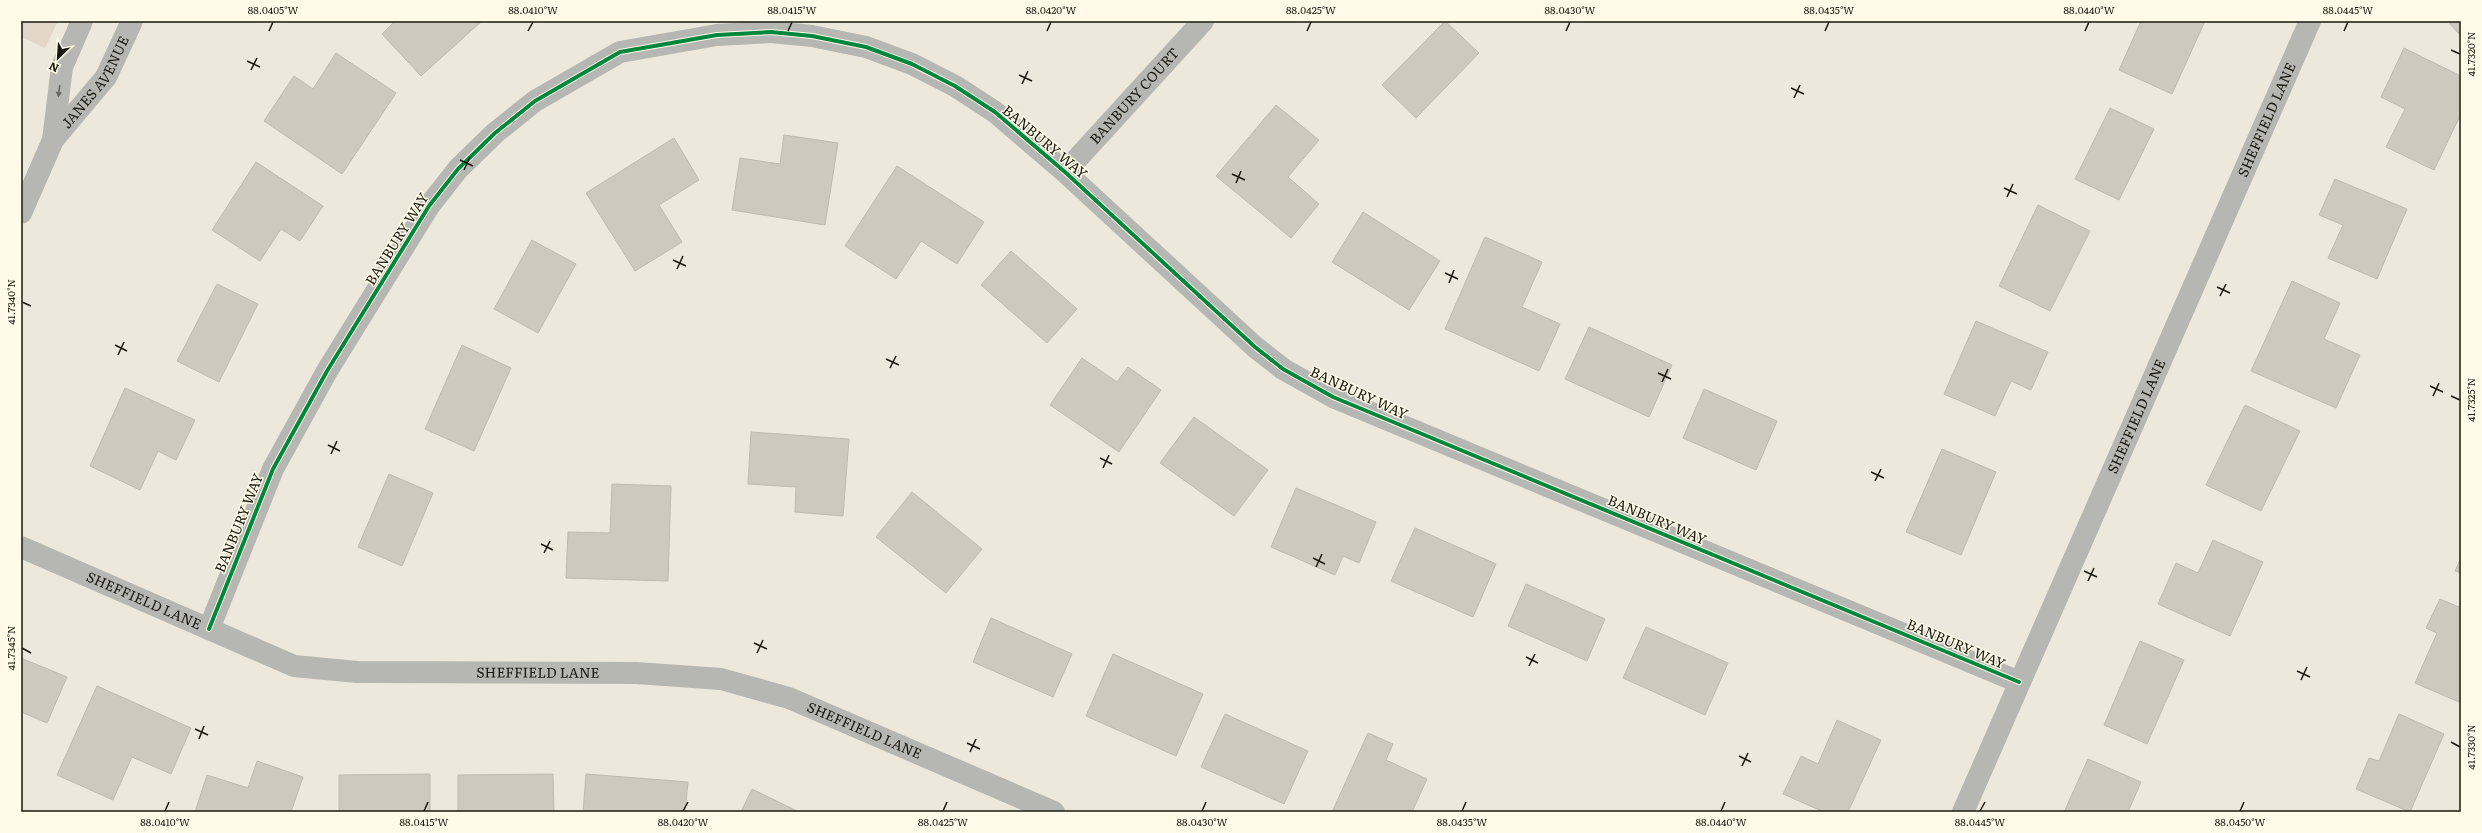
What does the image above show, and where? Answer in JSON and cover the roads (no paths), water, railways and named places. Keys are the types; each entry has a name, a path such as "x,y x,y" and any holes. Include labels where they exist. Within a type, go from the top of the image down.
{"street":[{"name":"JANES AVENUE","path":"54,140 62,67 82,21"},
{"name":"JANES AVENUE","path":"21,213 54,140 106,78 132,21"},
{"name":"BANBURY COURT","path":"1065,172 1204,21"},
{"name":"SHEFFIELD LANE","path":"1964,812 2310,21"},
{"name":"BANBURY WAY","path":"209,629 273,469 327,371 429,206 458,169 494,133 536,100 620,52 717,36 771,32 812,36 866,47 912,64 955,86 995,112 1065,172 1255,347 1283,369 1333,397 2020,682"},
{"name":"SHEFFIELD LANE","path":"21,547 294,666 357,672 636,673 721,679 789,698 1054,812"}]}
